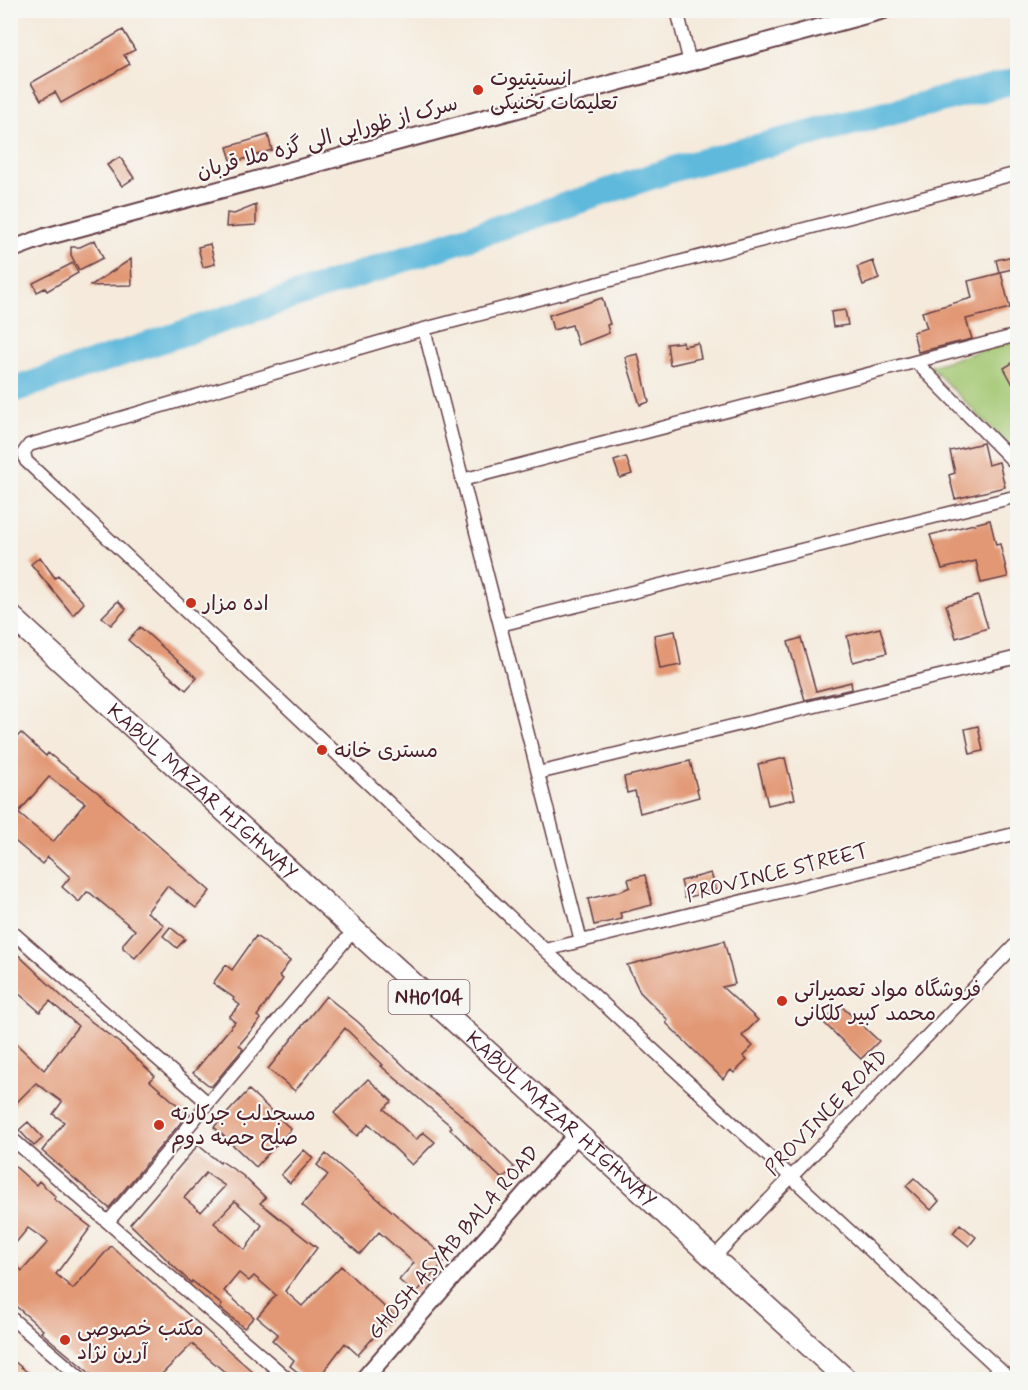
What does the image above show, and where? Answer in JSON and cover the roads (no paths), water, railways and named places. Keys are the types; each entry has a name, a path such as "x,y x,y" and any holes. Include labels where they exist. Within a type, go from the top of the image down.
{"highway":[{"name":"KABUL MAZAR HIGHWAY","path":"10,615 847,1380"}],"street":[{"path":"677,10 690,63"},
{"name":"سرک از ظورایی الی گزه ملا قربان","path":"10,250 45,237 884,10"},
{"path":"1011,1380 545,950 26,461 24,452 29,445 424,329 1017,173"},
{"path":"424,329 581,941"},
{"path":"462,480 1017,335"},
{"path":"916,362 1017,466"},
{"path":"500,625 1017,496"},
{"path":"538,772 1017,657"},
{"name":"PROVINCE STREET","path":"545,950 1017,833"},
{"path":"10,930 208,1103"},
{"path":"108,1222 355,930"},
{"name":"PROVINCE ROAD","path":"713,1258 1017,942"},
{"name":"GHOSH ASYAB BALA ROAD","path":"363,1380 578,1133"},
{"path":"10,1137 289,1380"},
{"path":"10,1317 83,1380"}],"waterway":[{"path":"10,391 680,167 1018,80"}],"place":[{"name":"انستیتیوت تعلیمات تخنیکی","path":"478,90"},
{"name":"اده مزار","path":"191,603"},
{"name":"مستری خانه","path":"322,750"},
{"name":"فروشگاه مواد تعمیراتی محمد کبیر کلکانی","path":"782,1001"},
{"name":"مسجدلب جرکارته صلح حصه دوم","path":"159,1125"},
{"name":"مکتب خصوصی آرین نژاد","path":"65,1340"}]}
